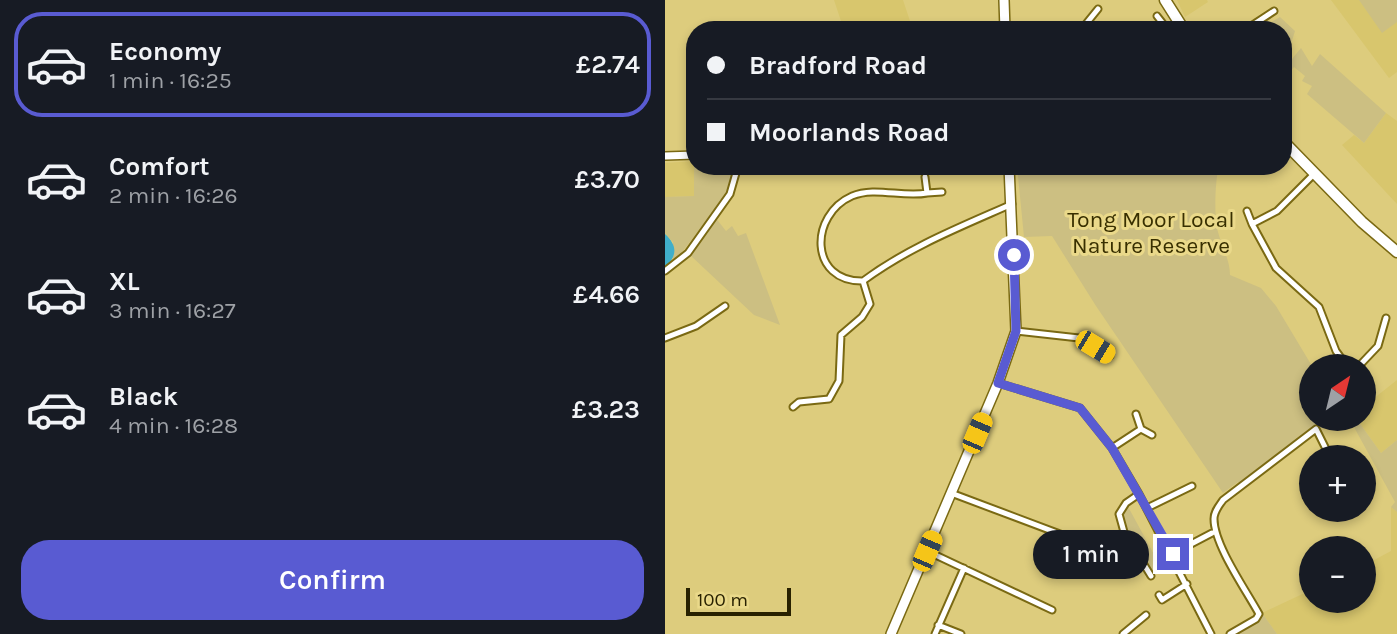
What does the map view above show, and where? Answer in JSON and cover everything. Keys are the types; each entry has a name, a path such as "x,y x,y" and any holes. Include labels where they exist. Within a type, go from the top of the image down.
{"highway":[{"path":"1165,0 1178,21"},
{"path":"1292,151 1362,222 1397,252"}],"main road":[{"path":"1004,0 1005,21"},
{"path":"891,634 998,383 1016,331 1010,175"}],"street":[{"path":"1088,21 1098,9"},
{"path":"1258,21 1274,10"},
{"path":"1157,16 1161,21"},
{"path":"665,156 686,155"},
{"path":"1252,224 1277,211 1314,174"},
{"path":"665,271 688,253 730,194 735,175"},
{"path":"925,177 927,192"},
{"path":"942,192 911,196 866,192 853,195 832,212 823,226 822,254 835,274 848,281 863,281 917,246 1012,204"},
{"path":"1247,211 1276,268 1319,307 1338,354"},
{"path":"793,407 799,402 829,399 839,381 841,335 862,317 870,304 863,281"},
{"path":"665,338 680,333 725,306"},
{"path":"1370,354 1378,346 1386,318"},
{"path":"676,325 680,333"},
{"path":"1016,331 1079,338 1110,356"},
{"path":"998,383 1080,408 1112,448 1139,494 1173,554 1211,634"},
{"path":"1136,414 1141,429 1152,435"},
{"path":"1112,448 1141,429"},
{"path":"1230,634 1256,620 1259,614 1224,551 1214,520 1216,509 1223,500 1316,429 1323,445"},
{"path":"1147,508 1192,486"},
{"path":"951,493 1067,537"},
{"path":"1139,494 1126,503 1119,514 1124,532 1151,576"},
{"path":"1173,554 1212,533"},
{"path":"927,551 1049,609 1043,614"},
{"path":"935,634 964,568"},
{"path":"1159,595 1162,600 1187,584"},
{"path":"1123,624 1125,632 1146,615"},
{"path":"938,625 961,634"}],"shaded area":[{"path":"834,0 903,0 910,21 841,21"},
{"path":"1177,0 1207,0 1208,2 1185,17"},
{"path":"1331,0 1397,0 1397,72 1389,78"},
{"path":"1386,113 1397,121 1397,204 1342,145 1354,135 1364,143"},
{"path":"686,162 686,175 694,175 694,196 665,197 665,163"},
{"path":"1397,380 1397,440 1381,453 1365,431 1376,431 1376,397"},
{"path":"1391,507 1397,512 1397,634 1277,634 1262,613 1299,596 1299,613 1376,613 1376,559 1391,551"}],"green space":[{"path":"1359,0 1397,0 1397,22 1382,33"},
{"path":"1301,48 1312,66 1320,54 1386,113 1364,143 1307,94 1312,86 1302,81 1305,76 1294,67 1292,69 1292,59"},
{"path":"694,175 732,175 728,193 679,256 673,259 673,242 665,234 665,197 694,196"},
{"name":"Tong Moor Local Nature Reserve","path":"1018,175 1217,175 1215,202 1217,226 1230,275 1261,288 1276,306 1305,354 1299,354 1299,431 1318,431 1243,489 1238,482 1223,493 1096,306 1052,236 1024,237"},
{"path":"715,217 726,231 732,226 738,236 746,233 780,325 754,315 690,255"},
{"path":"1356,431 1365,431 1375,445 1364,445"},
{"path":"1397,440 1397,512 1391,507 1395,502 1376,467 1376,446 1381,453"},
{"path":"1126,503 1162,569 1151,576 1124,532 1119,514"},
{"path":"1262,613 1277,634 1237,634 1257,621"}],"water":[{"path":"665,234 674,246 674,255 665,267"}],"route":[{"path":"1014,255 1016,331 998,383 1080,408 1112,448 1173,554"}]}
